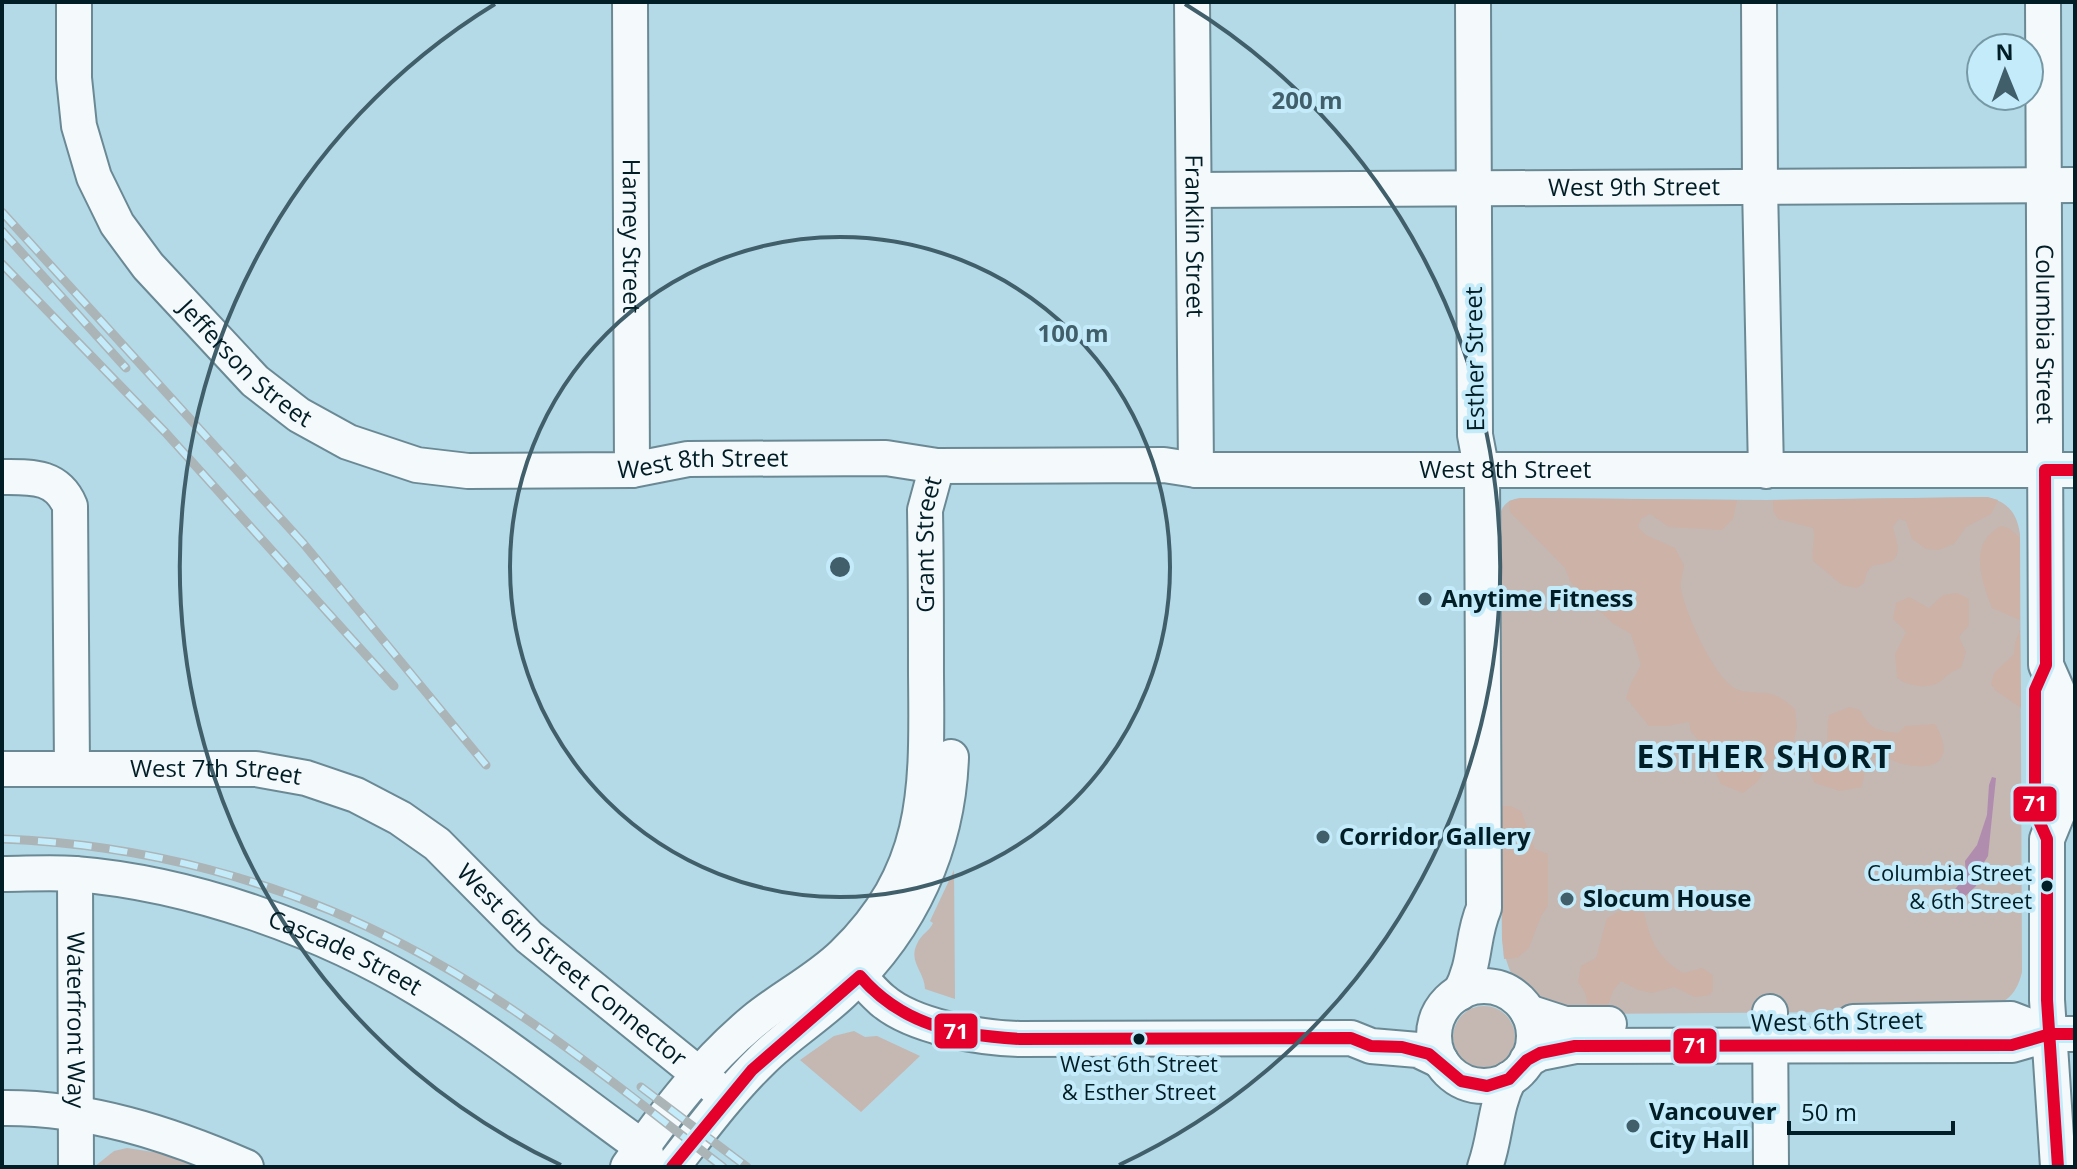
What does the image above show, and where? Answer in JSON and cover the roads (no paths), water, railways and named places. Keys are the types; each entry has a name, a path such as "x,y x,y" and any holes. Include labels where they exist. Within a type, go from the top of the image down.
{"street":[{"name":"Jefferson Street","path":"74,2 74,78 79,126 88,160 109,210 148,266 239,366 268,393 330,435 417,465 468,471 632,470"},
{"name":"Harney Street","path":"630,2 632,470"},
{"name":"Franklin Street","path":"1192,2 1196,470"},
{"name":"Esther Street","path":"1450,1003 1473,963 1477,925 1484,908 1482,472 1475,435 1473,2"},
{"path":"1759,2 1766,471"},
{"name":"Columbia Street","path":"2043,2 2059,185 2060,470 2046,665 2035,690 2056,751 2035,812 2047,839 2047,1000 2063,1034 2058,1167"},
{"name":"West 9th Street","path":"1194,190 2059,185"},
{"name":"West 8th Street","path":"632,470 704,458 886,458 937,466 1164,465 1196,470 2060,470"},
{"name":"Grant Street","path":"672,1167 727,1097 788,1035 830,1004 867,929 895,886 909,856 923,802 927,760 925,510 937,466"},
{"path":"2,477 41,478 54,484 64,493 71,515 72,768"},
{"name":"West 7th Street","path":"2,769 228,768 281,773 356,795 419,830"},
{"name":"West 6th Street Connector","path":"419,830 455,860 529,937 727,1097"},
{"name":"Cascade Street","path":"2,874 75,874 151,886 210,900 287,926 344,950 416,987 474,1024 639,1160"},
{"name":"Waterfront Way","path":"75,874 76,1167"},
{"name":"Esther Street","path":"1484,908 1492,925 1499,963 1518,1002"},
{"path":"851,966 883,1001 953,1031 999,1038 1351,1038 1371,1046 1418,1050 1451,1071 1487,1086 1518,1070"},
{"name":"Grant Street","path":"639,1160 699,1075 753,1022 812,980 851,966"},
{"path":"1351,1038 1372,1028 1405,1025 1488,987 1518,1002 1534,1037 1498,1104 1493,1146 1485,1167"},
{"name":"West 6th Street","path":"1518,1002 1540,1018 1565,1024 1770,1027 2012,1045 2063,1034"},
{"path":"1450,1003 1434,1034 1451,1071 1470,1100 1477,1147 1485,1167"},
{"path":"1770,1027 1771,1167"},
{"name":"West 6th Street","path":"1518,1070 1554,1049 1770,1027"},
{"path":"2,1108 77,1113 150,1130 246,1167"}],"railway":[{"path":"2,212 303,543 486,765"},
{"path":"2,231 126,368"},
{"path":"2,264 165,432 394,686"},
{"path":"2,839 54,842 158,858 259,884 357,922 447,968 529,1021 723,1167"},
{"path":"641,1087 747,1167"}],"place":[{"name":"Anytime Fitness","path":"1425,599"},
{"name":"Corridor Gallery","path":"1323,837"},
{"name":"Columbia Street & 6th Street","path":"2047,886"},
{"name":"Slocum House","path":"1567,899"},
{"name":"West 6th Street & Esther Street","path":"1139,1039"},
{"name":"Vancouver City Hall","path":"1633,1126"}],"district":[{"name":"ESTHER SHORT","path":"1765,757"}]}
